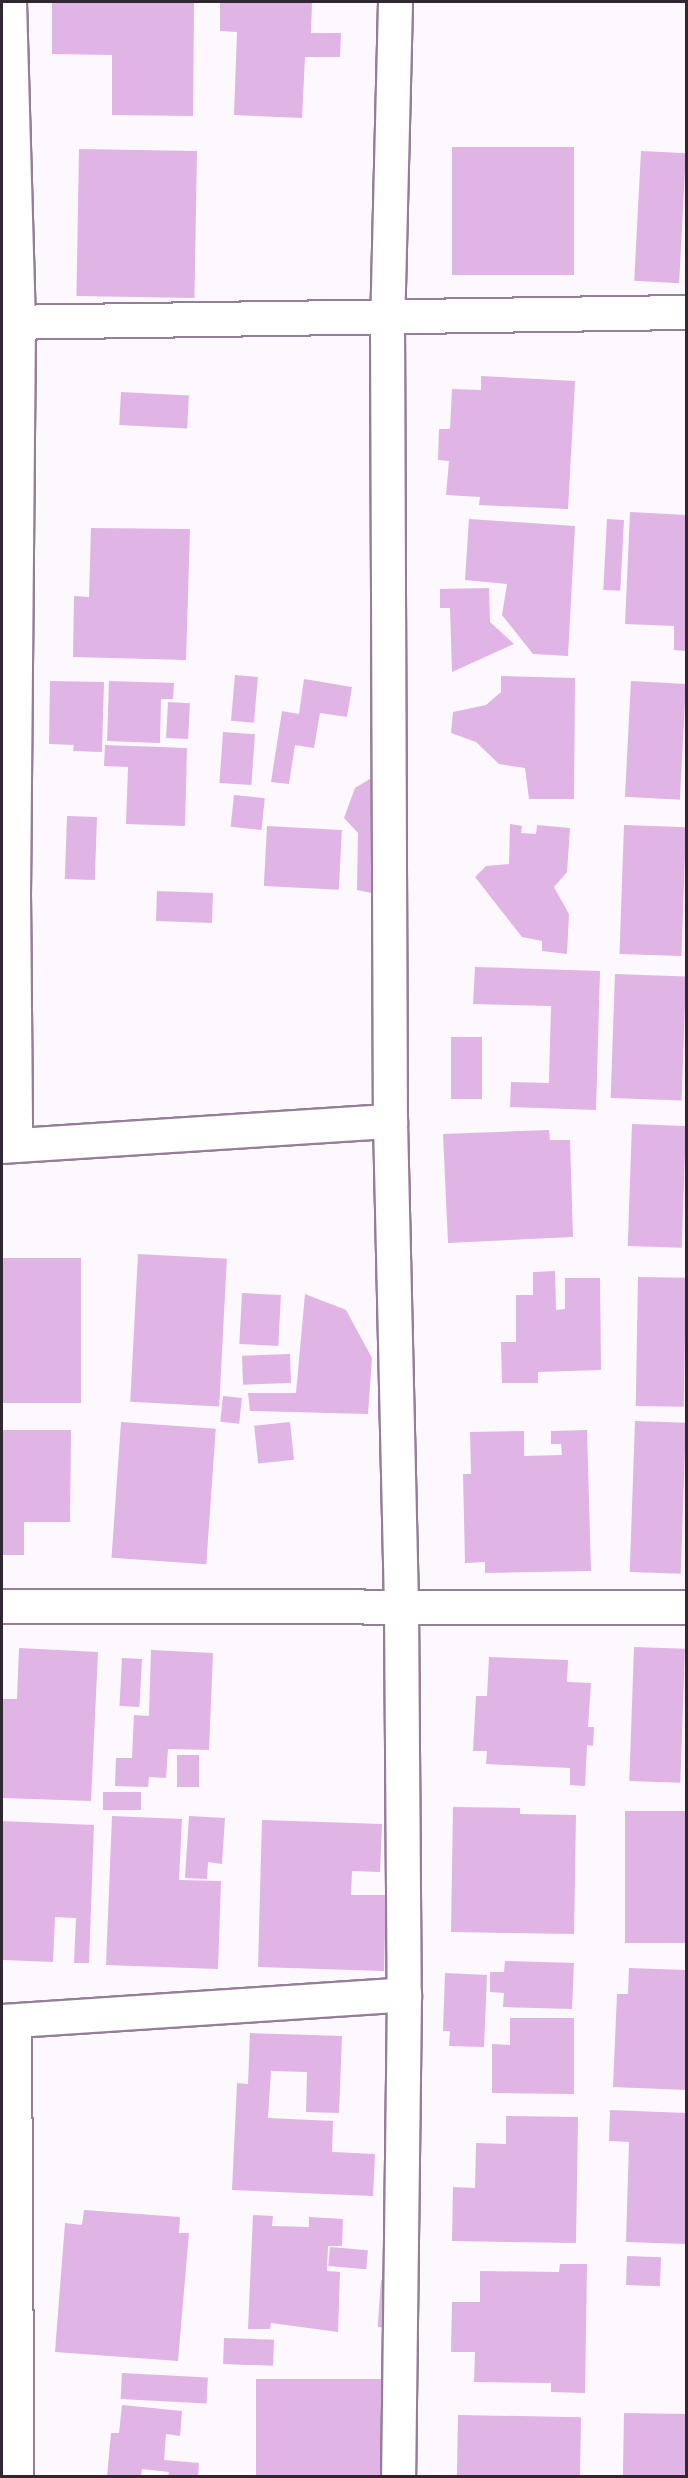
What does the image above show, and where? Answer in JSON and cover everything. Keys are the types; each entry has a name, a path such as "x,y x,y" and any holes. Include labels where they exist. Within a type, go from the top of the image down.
{"street":[{"path":"9,2 8,1145 390,1121"},
{"path":"395,2 387,319 390,1121 401,1604 404,1994 398,2476"},
{"path":"10,322 387,319 687,312"},
{"path":"2,1606 401,1604 687,1607"},
{"path":"16,2476 8,2021 404,1994"}],"building":[{"path":"52,2 194,2 193,116 112,115 112,55 52,54"},
{"path":"220,2 312,2 311,33 341,33 340,57 305,57 302,118 234,115 237,32 220,31"},
{"path":"452,147 574,147 574,275 452,275"},
{"path":"79,149 197,151 194,298 76,296"},
{"path":"641,151 686,153 679,283 634,281"},
{"path":"481,376 575,381 568,509 479,505 480,497 446,495 449,461 438,460 439,429 450,429 452,389 481,390"},
{"path":"121,392 189,396 187,429 119,425"},
{"path":"630,512 686,515 686,651 674,650 674,626 625,624"},
{"path":"469,519 575,526 568,656 533,654 502,615 507,584 465,580"},
{"path":"607,519 624,520 620,591 603,590"},
{"path":"91,528 190,529 186,660 73,657 74,596 89,597"},
{"path":"489,588 490,622 514,644 452,672 450,608 440,608 440,589"},
{"path":"235,675 258,677 254,723 231,721"},
{"path":"501,676 575,678 574,799 529,799 525,768 499,764 476,742 451,733 453,712 486,705 501,692"},
{"path":"304,679 352,687 347,717 320,713 314,748 295,745 289,784 271,782 282,711 299,714"},
{"path":"50,681 104,682 102,752 73,751 74,745 49,744"},
{"path":"109,681 174,683 173,699 161,699 160,743 107,741"},
{"path":"631,681 686,684 680,800 625,797"},
{"path":"168,702 190,703 188,739 166,738"},
{"path":"223,732 255,734 251,785 219,783"},
{"path":"105,745 187,748 185,826 126,824 128,767 104,766"},
{"path":"378,774 377,894 357,890 358,833 344,818 355,788"},
{"path":"234,795 265,798 261,830 231,827"},
{"path":"67,816 97,817 95,880 65,879"},
{"path":"510,824 522,826 521,833 536,834 537,825 570,828 567,872 554,887 569,914 567,954 542,951 542,941 522,937 475,877 486,866 509,864"},
{"path":"624,825 686,827 681,956 619,954"},
{"path":"267,826 342,830 339,890 264,886"},
{"path":"157,891 213,893 212,923 156,921"},
{"path":"475,967 600,971 596,1110 510,1107 511,1082 549,1083 551,1006 473,1004"},
{"path":"615,974 686,976 682,1100 611,1098"},
{"path":"451,1037 482,1037 482,1099 451,1099"},
{"path":"632,1124 686,1126 682,1248 628,1246"},
{"path":"549,1130 550,1140 570,1140 573,1237 448,1243 443,1134"},
{"path":"138,1254 227,1259 219,1406 130,1402"},
{"path":"2,1258 81,1258 81,1403 2,1403"},
{"path":"555,1271 556,1310 565,1309 565,1278 600,1278 601,1370 538,1372 538,1383 502,1383 501,1342 516,1342 516,1295 533,1295 533,1272"},
{"path":"638,1277 686,1278 684,1407 636,1406"},
{"path":"242,1293 281,1295 278,1346 239,1344"},
{"path":"305,1294 346,1310 372,1358 368,1414 250,1411 248,1393 296,1393"},
{"path":"290,1354 291,1383 243,1385 242,1356"},
{"path":"223,1396 242,1398 239,1424 220,1422"},
{"path":"635,1421 686,1423 681,1574 630,1572"},
{"path":"121,1422 216,1429 206,1564 112,1558"},
{"path":"290,1422 294,1460 258,1464 254,1426"},
{"path":"2,1430 71,1430 70,1522 24,1522 24,1555 2,1555"},
{"path":"587,1430 591,1571 485,1573 485,1562 465,1563 463,1474 471,1474 470,1432 524,1431 524,1456 562,1455 561,1444 551,1444 551,1431"},
{"path":"634,1647 685,1649 680,1783 629,1781"},
{"path":"19,1648 98,1652 91,1801 2,1798 2,1699 17,1699"},
{"path":"151,1650 213,1653 209,1750 168,1749 166,1778 149,1777 148,1787 115,1786 116,1758 132,1758 134,1715 149,1716"},
{"path":"489,1657 568,1660 567,1682 591,1683 588,1727 594,1727 593,1746 587,1745 585,1786 570,1785 570,1768 486,1764 487,1751 473,1751 476,1696 487,1696"},
{"path":"122,1658 142,1659 139,1707 119,1706"},
{"path":"177,1755 199,1755 199,1787 177,1787"},
{"path":"103,1792 141,1792 141,1810 103,1810"},
{"path":"453,1807 520,1808 520,1814 576,1815 574,1934 451,1932"},
{"path":"625,1811 686,1811 686,1943 625,1943"},
{"path":"112,1816 182,1819 179,1880 221,1881 218,1969 106,1965"},
{"path":"189,1816 225,1818 222,1864 208,1862 207,1879 185,1878"},
{"path":"262,1820 382,1824 380,1872 352,1871 351,1895 386,1895 384,1971 258,1967"},
{"path":"2,1821 94,1825 89,1963 74,1963 76,1918 55,1917 53,1962 2,1960"},
{"path":"505,1961 574,1963 572,2009 503,2007 504,1993 490,1992 490,1972 504,1972"},
{"path":"629,1968 686,1970 686,2090 613,2087 617,1994 628,1994"},
{"path":"445,1973 487,1975 484,2047 449,2046 450,2031 443,2031"},
{"path":"510,2018 574,2018 574,2094 492,2093 492,2044 510,2045"},
{"path":"250,2033 342,2036 339,2113 306,2112 307,2072 271,2071 268,2118 333,2121 332,2152 375,2154 373,2196 232,2190 237,2083 248,2084"},
{"path":"610,2110 686,2113 686,2244 626,2242 629,2142 609,2141"},
{"path":"506,2116 578,2117 576,2243 452,2241 453,2187 475,2188 476,2143 506,2144"},
{"path":"84,2210 180,2217 179,2233 189,2233 178,2361 55,2352 65,2223 82,2225"},
{"path":"253,2215 273,2216 272,2226 309,2227 309,2217 343,2219 342,2246 328,2246 327,2271 340,2272 338,2332 271,2323 270,2329 248,2329"},
{"path":"330,2247 368,2250 366,2269 328,2266"},
{"path":"627,2256 661,2257 660,2286 626,2285"},
{"path":"560,2264 587,2264 585,2393 551,2392 551,2383 474,2382 475,2352 451,2352 452,2302 480,2302 480,2271 559,2272"},
{"path":"381,2280 397,2281 394,2328 378,2327"},
{"path":"224,2338 274,2340 273,2366 223,2364"},
{"path":"122,2373 208,2378 207,2403 121,2399"},
{"path":"256,2379 382,2379 382,2476 256,2476"},
{"path":"122,2405 182,2411 180,2436 166,2434 164,2460 199,2463 198,2476 168,2476 169,2472 142,2469 141,2476 107,2476 111,2433 119,2433"},
{"path":"624,2413 686,2414 685,2476 623,2476"},
{"path":"458,2415 581,2417 580,2476 457,2476"}]}
